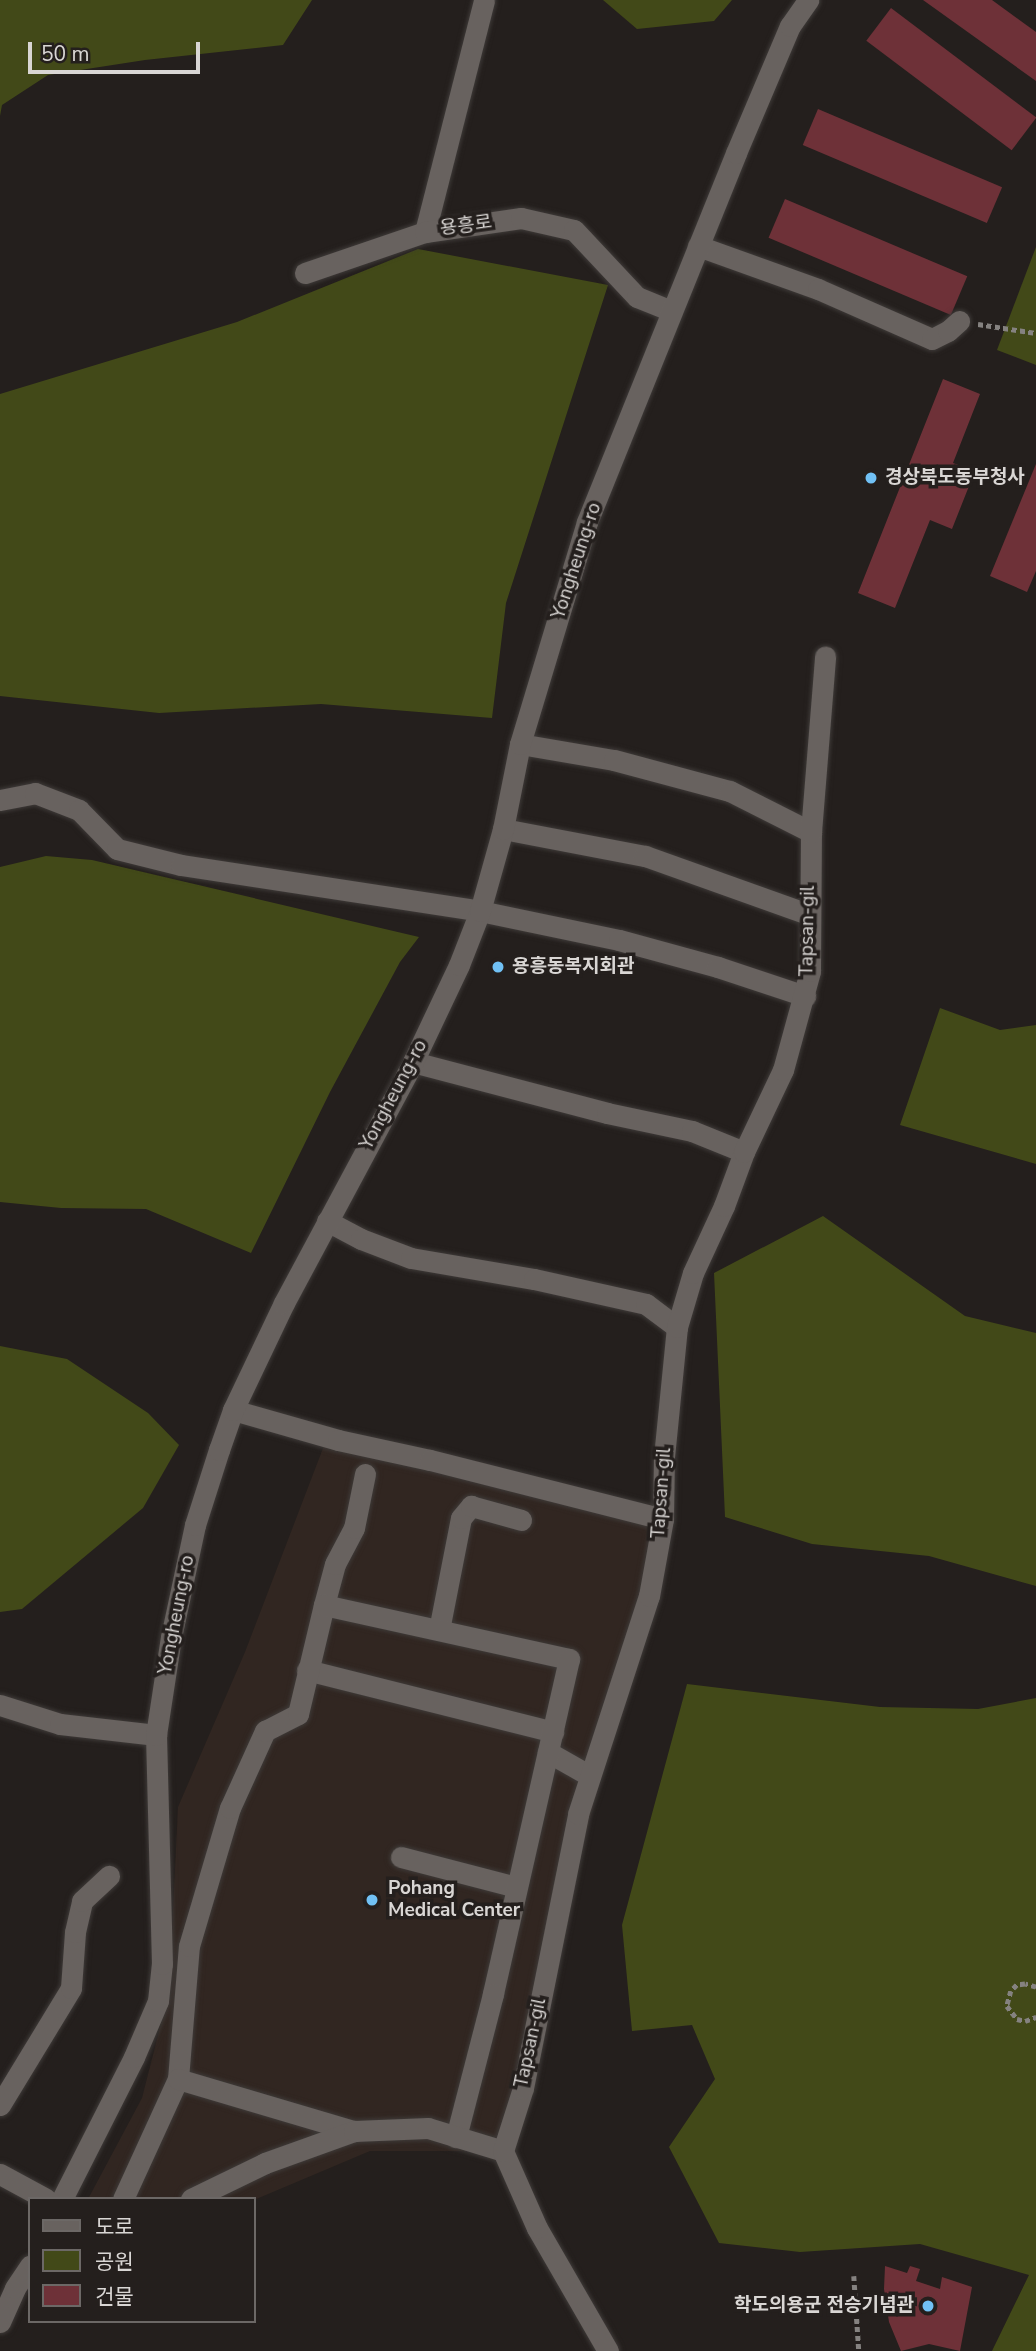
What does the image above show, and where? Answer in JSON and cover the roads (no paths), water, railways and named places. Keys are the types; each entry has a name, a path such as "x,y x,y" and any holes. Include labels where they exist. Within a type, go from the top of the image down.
{"street":[{"name":"용흥로","path":"484,0 425,232 521,218 574,230 638,297 671,311"},
{"name":"Yongheung-ro","path":"63,2197 134,2057 158,2001 162,1964 156,1735 171,1637 195,1525 233,1410 327,1221 413,1062 480,911 503,829 520,744 587,522 671,311 790,26 808,0"},
{"path":"305,273 425,232"},
{"path":"698,246 805,284 932,339 948,331 959,321"},
{"name":"Tapsan-gil","path":"503,2151 523,2088 578,1814 649,1596 663,1519 664,1457 677,1327 693,1273 724,1206 744,1152 783,1070 805,996 810,971 808,914 811,832 825,657"},
{"path":"520,744 614,760 730,792 811,832"},
{"path":"0,800 35,793 46,797 79,810 117,849 181,866 480,911 619,940 718,967 805,996"},
{"path":"503,829 645,856 808,914"},
{"path":"413,1062 607,1113 692,1131 744,1152"},
{"path":"327,1221 361,1239 411,1258 534,1279 646,1304 677,1327"},
{"path":"233,1410 338,1440 430,1460 663,1519"},
{"path":"124,2197 178,2079 189,1946 230,1808 265,1731 298,1714 335,1564 354,1528 365,1474"},
{"path":"439,1630 461,1518 471,1506 521,1520"},
{"path":"324,1605 569,1659 493,1994 456,2137"},
{"path":"307,1670 550,1742 590,1776"},
{"path":"0,1705 60,1724 156,1735"},
{"path":"401,1857 516,1887"},
{"path":"0,2105 71,1988 75,1932 82,1901 109,1876"},
{"path":"178,2079 354,2131"},
{"path":"195,2197 265,2163 354,2131 428,2128 503,2151 537,2228 608,2351"},
{"path":"0,2174 42,2197"},
{"path":"0,2322 15,2288 28,2269"}],"place":[{"name":"경상북도동부청사","path":"871,478"},
{"name":"용흥동복지회관","path":"498,967"},
{"name":"Pohang Medical Center","path":"372,1900"},
{"name":"학도의용군 전승기념관","path":"928,2306"}]}
